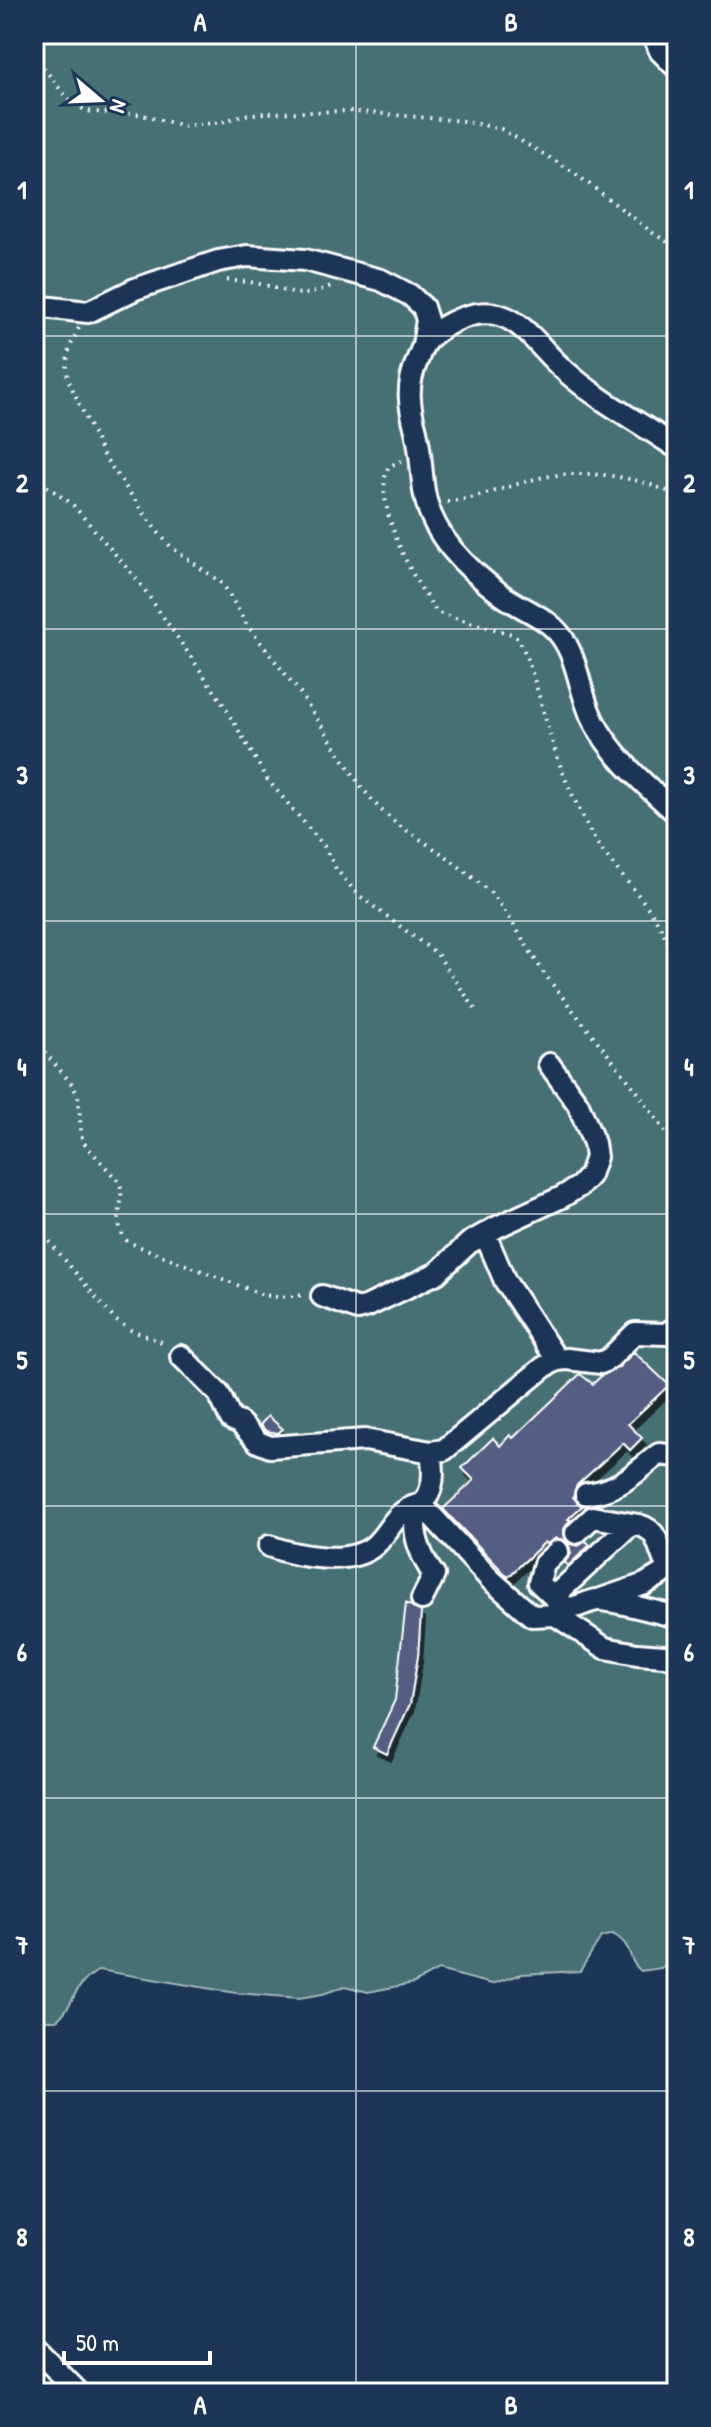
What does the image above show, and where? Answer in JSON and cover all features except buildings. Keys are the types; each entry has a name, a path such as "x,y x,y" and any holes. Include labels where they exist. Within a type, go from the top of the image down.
{"street":[{"path":"653,34 660,51 677,68"},
{"path":"34,306 88,312 135,289 218,261 247,256 305,260 381,280 418,301 427,320 423,345 410,377 408,391 421,450 424,492 434,524 483,581 553,626 576,663 593,719 608,742 638,778 677,814"},
{"path":"423,345 436,333 473,314 497,314 513,320 563,369 607,403 677,448"},
{"path":"322,1296 358,1309 368,1306 437,1273 469,1243 580,1186 594,1167 594,1143 578,1104 549,1064"},
{"path":"485,1234 505,1281 557,1360"},
{"path":"181,1356 219,1394 231,1419 240,1423 258,1442 270,1447 365,1440 431,1452 444,1450 455,1443 498,1403 557,1360 601,1363 635,1333 666,1334 677,1326"},
{"path":"422,1599 434,1575 423,1559 415,1525 416,1514 429,1492 433,1472 431,1452"},
{"path":"586,1494 607,1492 659,1454 677,1456"},
{"path":"269,1546 290,1554 317,1557 362,1552 374,1545 396,1517 421,1504"},
{"path":"421,1504 490,1579 532,1616 558,1607 570,1608 598,1600 674,1570 663,1560 660,1543 652,1531 641,1525 593,1517 576,1533"},
{"path":"558,1607 562,1589 632,1524"},
{"path":"558,1551 544,1564 539,1583 558,1607 605,1648 677,1657"},
{"path":"598,1600 677,1617"},
{"path":"34,2347 79,2393"}],"path":[{"path":"34,55 66,97 84,110 139,114 172,125 204,126 243,115 265,113 349,111 463,121 501,129 572,171 677,248"},
{"path":"225,280 257,283 288,294 304,295 356,275"},
{"path":"88,312 69,346 68,379 94,438 126,488 171,547 223,584 247,625 300,693 362,788 379,808 490,892 545,975 636,1090 677,1148"},
{"path":"34,477 73,505 139,582 222,702 267,779 324,846 346,882 357,894 437,954 476,1010"},
{"path":"34,1040 78,1096 82,1141 120,1183 119,1228 128,1242 263,1295 322,1296"},
{"path":"34,1223 115,1320 169,1345 181,1356"}],"green space":[{"path":"34,34 677,34 677,1560 664,1584 677,1584 677,1955 661,1968 641,1971 625,1944 613,1934 601,1937 580,1971 522,1974 492,1984 438,1970 414,1983 368,1992 345,1986 299,1998 236,1993 99,1970 83,1983 57,2020 34,2020"}]}
